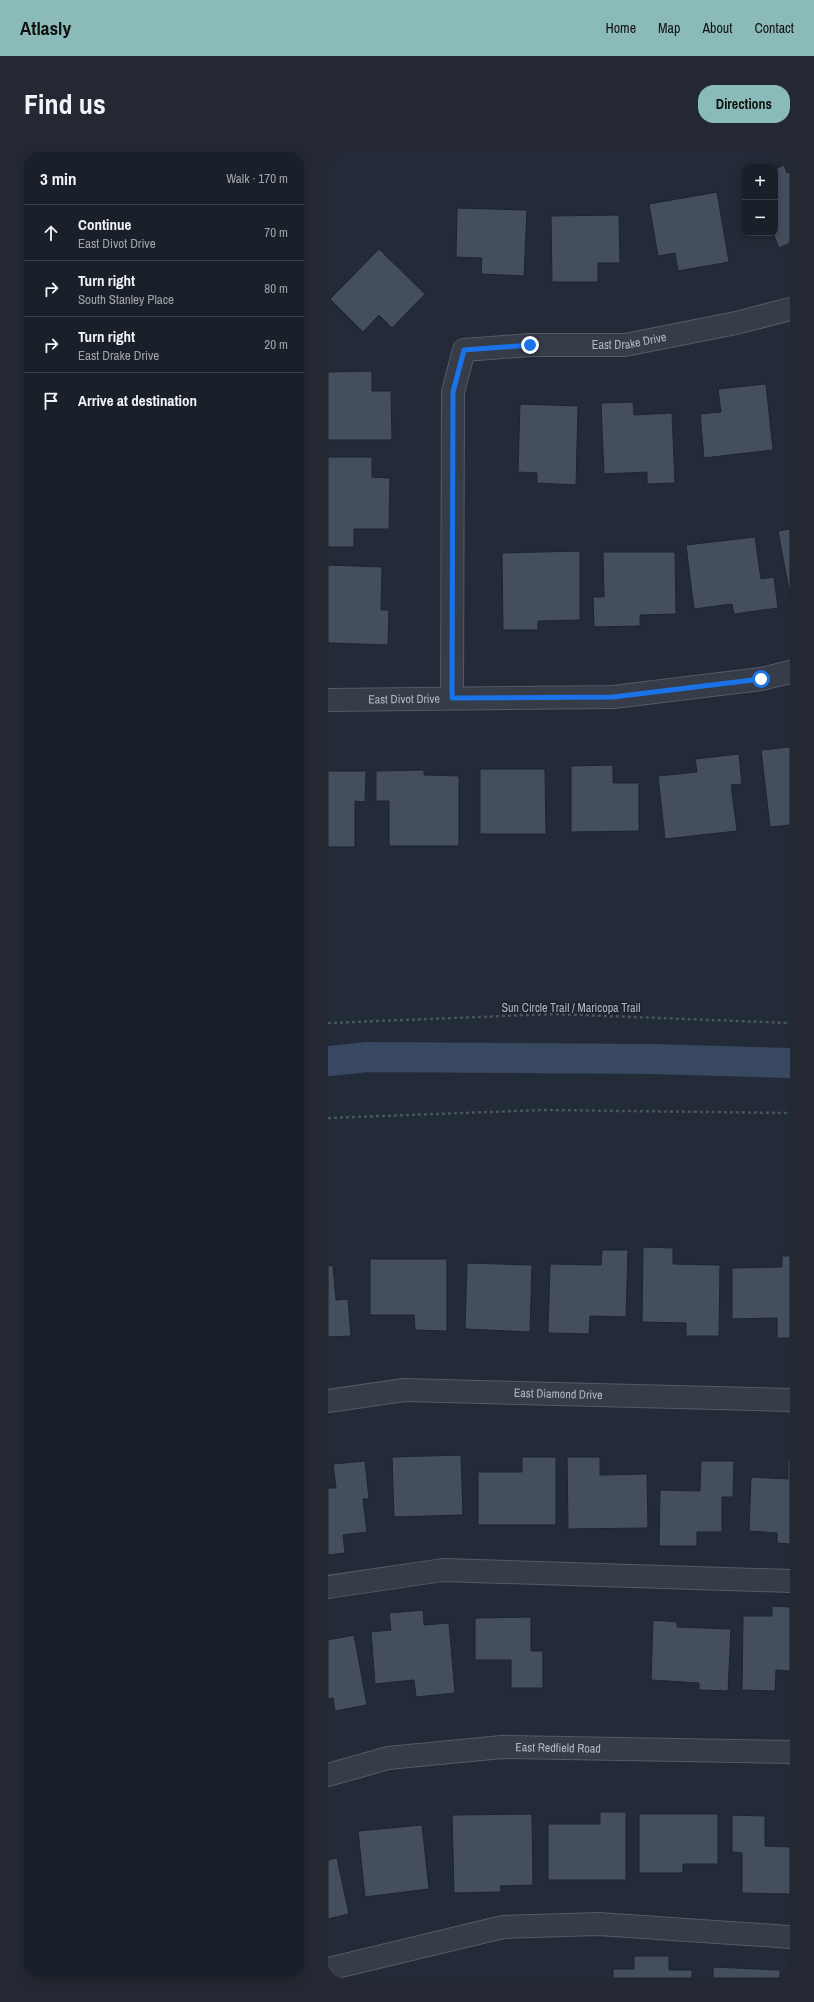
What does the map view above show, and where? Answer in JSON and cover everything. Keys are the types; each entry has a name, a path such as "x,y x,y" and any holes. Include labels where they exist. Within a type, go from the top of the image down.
{"street":[{"name":"East Drake Drive","path":"452,698 453,392 464,350 530,345 625,345 736,323 790,309"},
{"name":"East Divot Drive","path":"328,700 613,697 761,679 790,672"},
{"name":"East Diamond Drive","path":"328,1401 404,1390 790,1400"},
{"path":"328,1587 443,1570 790,1581"},
{"name":"East Redfield Road","path":"328,1775 388,1758 502,1747 790,1752"},
{"path":"328,1969 503,1928 599,1924 790,1937"}],"path":[{"name":"Sun Circle Trail / Maricopa Trail","path":"328,1023 554,1014 790,1023"},
{"path":"328,1118 544,1110 790,1113"}],"building":[{"path":"784,165 787,173 790,172 790,243 779,248 774,236 778,236 778,168"},
{"path":"717,192 729,262 678,271 675,253 658,256 649,204"},
{"path":"457,208 527,210 524,276 481,274 482,258 456,257"},
{"path":"619,215 620,263 598,263 598,282 552,282 551,216"},
{"path":"379,249 425,294 392,328 379,315 363,332 330,299"},
{"path":"372,371 372,391 391,391 392,440 328,440 328,372"},
{"path":"766,384 773,450 704,458 700,414 721,412 718,389"},
{"path":"633,402 634,415 672,413 675,483 647,484 647,472 604,474 601,403"},
{"path":"520,404 578,406 576,485 537,483 537,473 518,472"},
{"path":"328,457 372,457 372,477 390,478 389,529 354,529 354,547 328,547"},
{"path":"790,529 790,595 778,531"},
{"path":"755,537 761,579 774,577 778,608 734,614 732,604 694,609 686,545"},
{"path":"580,551 580,620 538,621 538,630 503,630 502,553"},
{"path":"603,552 675,552 676,614 640,615 640,626 594,627 593,597 604,597"},
{"path":"328,565 382,567 381,610 389,610 388,645 328,643"},
{"path":"790,747 790,825 770,827 761,750"},
{"path":"739,754 742,784 731,785 737,831 665,839 658,776 697,772 695,759"},
{"path":"613,765 613,783 639,783 639,831 571,832 571,766"},
{"path":"480,769 545,769 546,834 480,834"},
{"path":"424,770 424,775 459,776 459,846 389,846 389,801 376,801 376,771"},
{"path":"328,771 366,771 365,802 355,801 355,847 328,847"},
{"path":"643,1247 673,1248 673,1264 720,1265 719,1336 686,1336 686,1323 642,1322"},
{"path":"602,1250 628,1250 626,1317 590,1316 589,1334 548,1333 550,1264 601,1265"},
{"path":"782,1256 790,1256 790,1338 777,1338 777,1318 732,1319 732,1268 782,1267"},
{"path":"370,1259 447,1259 447,1331 415,1330 414,1315 370,1315"},
{"path":"467,1263 532,1265 530,1332 465,1329"},
{"path":"333,1265 336,1300 348,1299 351,1336 328,1337 328,1266"},
{"path":"461,1455 463,1515 394,1517 392,1457"},
{"path":"522,1457 556,1457 556,1525 478,1525 478,1472 522,1472"},
{"path":"567,1457 600,1457 600,1475 647,1474 648,1528 568,1529"},
{"path":"788,1460 790,1461 790,1544 777,1543 777,1533 749,1531 751,1477 788,1479"},
{"path":"365,1461 369,1499 363,1499 367,1532 343,1535 345,1553 328,1555 328,1488 336,1488 333,1464"},
{"path":"701,1461 734,1461 733,1497 722,1497 722,1532 697,1532 697,1546 659,1546 660,1490 700,1491"},
{"path":"772,1606 790,1607 790,1671 776,1670 775,1691 742,1690 743,1616 772,1616"},
{"path":"423,1610 424,1625 449,1623 455,1693 416,1697 414,1680 375,1684 371,1632 391,1630 389,1613"},
{"path":"531,1617 531,1651 543,1651 543,1688 511,1688 511,1660 475,1660 475,1618"},
{"path":"653,1620 677,1622 677,1627 731,1629 728,1691 699,1690 699,1683 651,1680"},
{"path":"354,1635 367,1705 335,1711 333,1698 328,1699 328,1640"},
{"path":"600,1812 626,1812 626,1880 548,1880 548,1824 600,1824"},
{"path":"532,1814 533,1885 500,1886 501,1892 454,1893 452,1815"},
{"path":"639,1814 718,1814 718,1864 683,1864 683,1873 639,1873"},
{"path":"732,1815 765,1816 765,1846 790,1847 790,1894 742,1893 742,1853 732,1852"},
{"path":"422,1825 429,1889 365,1897 358,1831"},
{"path":"337,1858 349,1914 328,1919 328,1860"},
{"path":"634,1956 669,1956 669,1970 692,1970 692,1978 613,1978 613,1969 634,1969"},
{"path":"713,1967 780,1970 780,1978 713,1978"}],"waterway":[{"path":"328,1061 368,1057 651,1059 790,1063"}],"route":[{"path":"530,345 464,350 453,392 452,698 613,697 761,679"}]}
